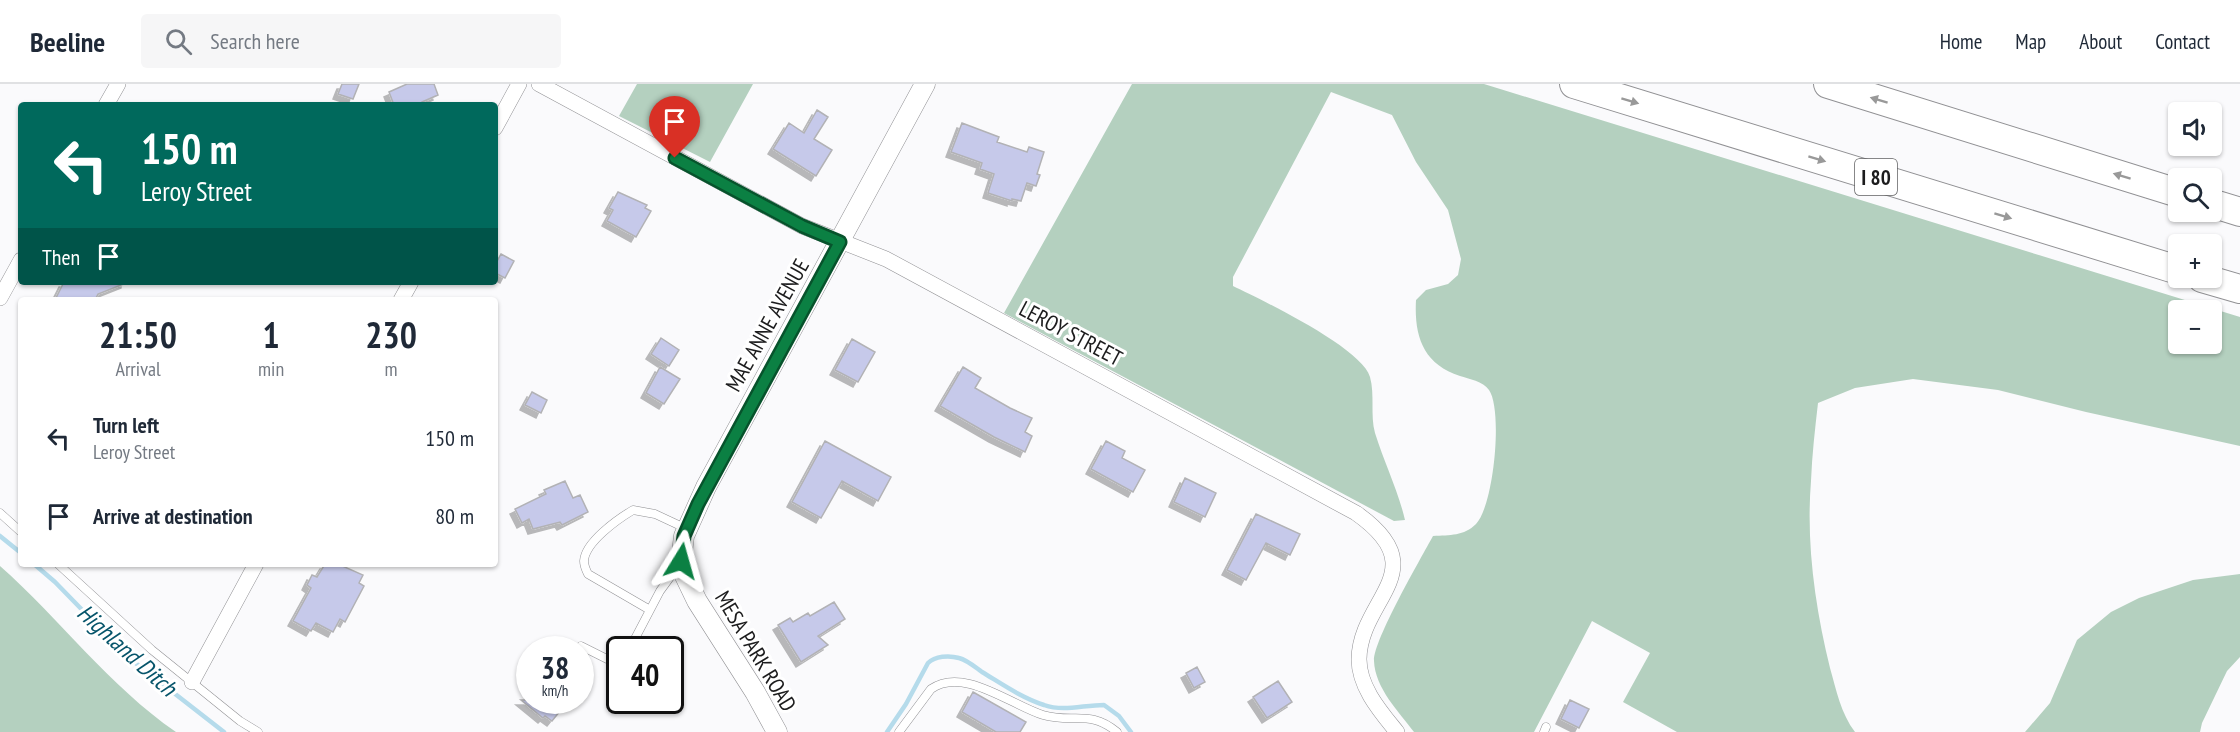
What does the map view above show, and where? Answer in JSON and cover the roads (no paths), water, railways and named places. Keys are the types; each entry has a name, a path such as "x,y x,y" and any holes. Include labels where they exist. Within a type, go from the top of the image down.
{"highway":[{"name":"I 80","path":"1574,84 2168,267"},
{"path":"1828,84 2168,190"},
{"path":"2222,206 2240,212"},
{"path":"2222,284 2240,289"}],"street":[{"path":"108,102 118,84"},
{"path":"498,122 519,84"},
{"name":"LEROY STREET","path":"539,84 802,226 886,259 1368,521 1389,546 1393,561 1393,574 1366,630 1359,659 1368,691 1378,709 1396,732"},
{"name":"MAE ANNE AVENUE","path":"681,561 687,529 706,487 925,84"},
{"path":"0,298 18,265"},
{"name":"MESA PARK ROAD","path":"681,561 689,587 755,692 777,732"},
{"path":"192,682 254,567"}],"lane":[{"path":"650,610 588,574 583,562 586,553 611,524 633,510 655,514 687,529"},
{"path":"0,513 18,529"},
{"path":"636,636 660,591 681,561"},
{"path":"61,567 152,650 240,721 258,732"},
{"path":"899,732 931,689 938,684 957,682 979,687 1042,715 1067,719 1091,717 1117,732"}],"waterway":[{"name":"Highland Ditch","path":"0,536 18,551"},
{"name":"Highland Ditch","path":"38,567 129,658 224,732"},
{"name":"Highland Ditch","path":"887,732 906,704 928,663 947,656 965,660 1012,690 1044,705 1066,708 1104,705 1119,716 1131,732"}]}
